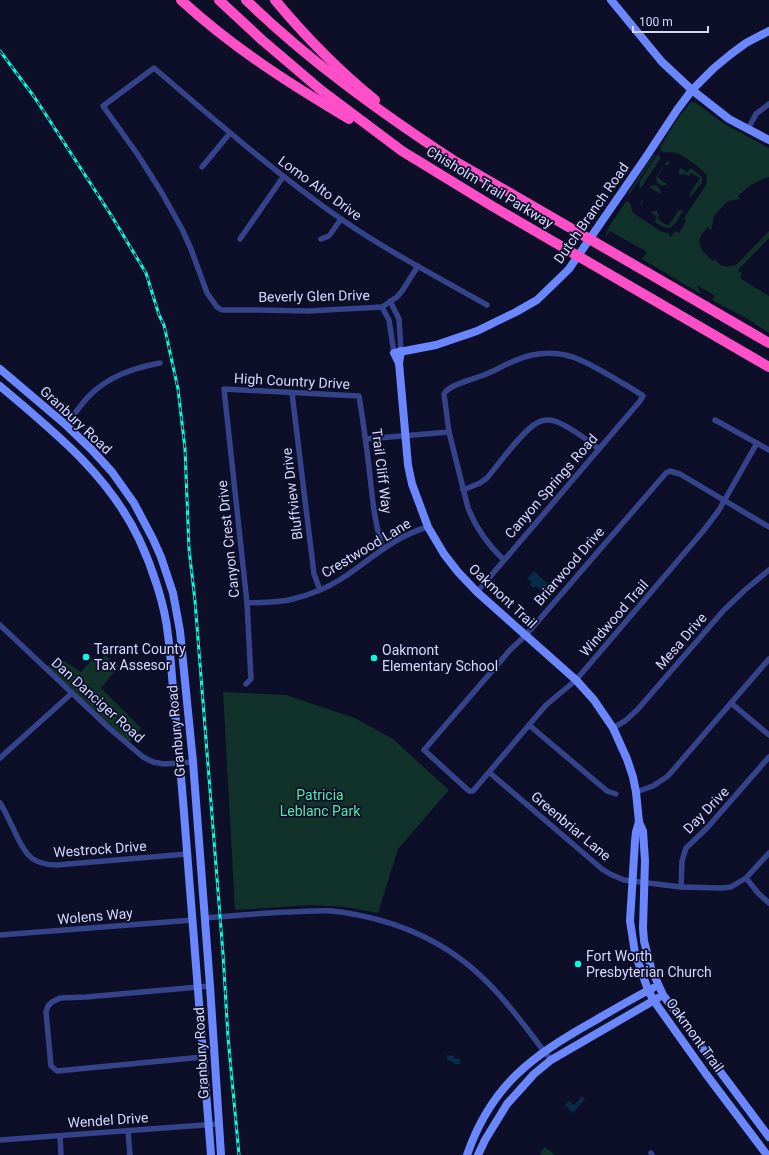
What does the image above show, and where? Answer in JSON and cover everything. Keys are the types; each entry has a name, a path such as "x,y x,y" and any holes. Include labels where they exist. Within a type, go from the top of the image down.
{"highway":[{"path":"181,0 230,41 274,73 402,151"},
{"name":"Chisholm Trail Parkway","path":"219,0 262,40 322,91 402,151 450,182 769,367"},
{"name":"Chisholm Trail Parkway","path":"246,0 301,49 352,90 408,131 525,203 769,343"},
{"path":"275,0 318,48 355,83 453,160"}],"street":[{"path":"611,0 662,62 692,90 730,119 769,140"},
{"name":"Dutch Branch Road","path":"397,352 436,345 477,331 538,300 569,269 692,90 706,75 731,54 746,43 769,31"},
{"name":"Lomo Alto Drive","path":"217,307 207,293 191,249 162,193 138,155 103,106 154,68 282,177 341,219 383,246 487,305"},
{"path":"748,129 756,114 769,104"},
{"path":"202,167 230,133"},
{"path":"240,239 282,177"},
{"path":"321,239 329,236 341,219"},
{"name":"Beverly Glen Drive","path":"217,307 222,310 308,311 382,307 402,291 418,266"},
{"name":"Oakmont Trail","path":"390,302 399,319 397,352"},
{"name":"Oakmont Trail","path":"382,307 389,320 399,363 408,465 412,484 428,527 444,554 458,572 477,592 576,680 599,706 613,728 627,759 636,792 639,822 643,831 643,928 644,941 651,968 663,995 769,1137"},
{"name":"Canyon Springs Road","path":"449,432 444,394 446,390 486,374 515,360 531,355 561,354 576,357 642,396 640,401 600,449 477,592"},
{"path":"57,434 89,396 108,381 137,368 160,363"},
{"name":"Granbury Road","path":"0,369 66,424 112,472 143,518 159,551 168,575 177,611 180,631 193,762 221,1155"},
{"name":"Granbury Road","path":"0,386 57,434 106,485 131,525 147,557 154,577 168,633 191,895 211,1155"},
{"name":"High Country Drive","path":"224,389 359,396"},
{"name":"Canyon Crest Drive","path":"224,389 247,603 251,679 246,684"},
{"name":"Bluffview Drive","path":"292,393 314,574 320,590"},
{"name":"Trail Cliff Way","path":"359,396 366,439 374,513 383,549"},
{"path":"715,420 769,450"},
{"path":"463,490 480,483 487,478 535,423 541,421 554,421 587,439 600,449"},
{"path":"366,439 449,432 468,508 477,526 489,544 504,560"},
{"name":"Windwood Trail","path":"469,791 473,791 490,773 529,725 552,700 576,680 704,530 719,510 757,443"},
{"name":"Briarwood Drive","path":"469,791 424,750 510,650 526,635 660,479 666,473 670,472 680,474 724,501"},
{"path":"724,501 769,527"},
{"path":"131,525 143,518"},
{"name":"Crestwood Lane","path":"247,603 292,599 320,590 341,579 383,549 413,532 428,527"},
{"name":"Mesa Drive","path":"613,728 625,721 638,709 724,610 769,570"},
{"name":"Dan Danciger Road","path":"0,625 109,728 143,757 153,762 164,764 193,762"},
{"path":"168,633 180,631"},
{"path":"636,792 653,786 668,776 769,659"},
{"path":"0,758 72,692"},
{"path":"731,703 769,735"},
{"path":"529,725 607,791 616,794"},
{"name":"Day Drive","path":"681,887 682,861 686,848 708,828 769,757"},
{"name":"Greenbriar Lane","path":"490,773 602,869 617,878 681,887 731,887 746,878 769,853"},
{"name":"Westrock Drive","path":"0,803 8,815 23,848 28,855 45,864 57,866 187,854"},
{"name":"Oakmont Trail","path":"639,822 635,837 630,921 637,960 648,990 654,1001 767,1155"},
{"path":"746,878 758,893 769,903"},
{"path":"191,895 201,918 256,913 331,911 385,921 435,942 464,961 500,995 551,1060"},
{"path":"194,940 198,927 205,918"},
{"name":"Wolens Way","path":"0,936 193,920"},
{"path":"203,1057 57,1071 51,1066 46,1012 48,1006 52,1002 60,998 210,986"},
{"path":"470,1147 487,1113 504,1088 518,1072 563,1038 648,990 658,986"},
{"path":"470,1147 479,1154 495,1122 516,1093 534,1074 551,1060 663,995"},
{"path":"739,1117 748,1110"},
{"name":"Wendel Drive","path":"0,1140 218,1124"},
{"path":"128,1131 130,1155"},
{"path":"60,1136 61,1155"},
{"path":"470,1147 483,1144"}],"green space":[{"path":"691,102 696,103 726,125 769,148 769,177 756,182 749,187 738,196 740,199 727,202 714,216 711,230 708,227 703,232 700,245 713,261 716,259 722,266 732,266 738,263 769,231 769,238 738,270 742,273 740,278 769,296 769,333 746,318 712,300 715,296 697,285 701,294 642,259 647,252 610,231 605,236 610,225 626,201 630,203 632,211 636,215 662,232 670,233 669,235 671,237 675,231 679,233 686,221 684,218 706,185 707,176 697,166 683,156 660,150 667,138 660,149 660,147 676,121"},
{"path":"656,154 629,195 629,192 653,156"},
{"path":"657,155 660,156 660,159 641,188 639,188 640,181"},
{"path":"667,161 670,162 668,165 665,165 657,177 667,184 663,186 657,183 656,177"},
{"path":"681,168 687,172 691,168 702,177 702,183 691,196 689,195 700,178 691,173 689,176 684,174 680,175 678,172"},
{"path":"656,185 661,190 660,194 650,187 644,196 650,186"},
{"path":"682,209 683,211 677,221 672,227 669,228 661,226 655,222 657,217 651,213 653,211 657,211 659,216 658,219 668,226 679,210 681,211"},
{"path":"105,655 119,666 101,688 141,728 128,744 46,669 56,658 59,658 81,672 95,656 102,659"},
{"name":"Patricia Leblanc Park","path":"223,692 286,695 355,718 393,739 449,790 398,849 378,913 345,907 312,905 235,910"},
{"path":"545,1147 555,1155 542,1155 540,1153"}],"water":[{"path":"534,571 548,584 542,591 536,586 534,588 530,585 532,582 527,579"},
{"path":"447,1055 460,1059 460,1064 454,1064 454,1062 447,1060"},
{"path":"582,1096 585,1099 573,1113 565,1105 569,1101 574,1105"}],"railway":[{"path":"0,51 35,98 111,215 146,273 159,315 164,325 178,389 185,449 189,549 195,601 223,954 228,1037 239,1155"}],"place":[{"name":"Tarrant County Tax Assesor","path":"86,657"},
{"name":"Oakmont Elementary School","path":"374,658"},
{"name":"Fort Worth Presbyterian Church","path":"578,964"}]}
